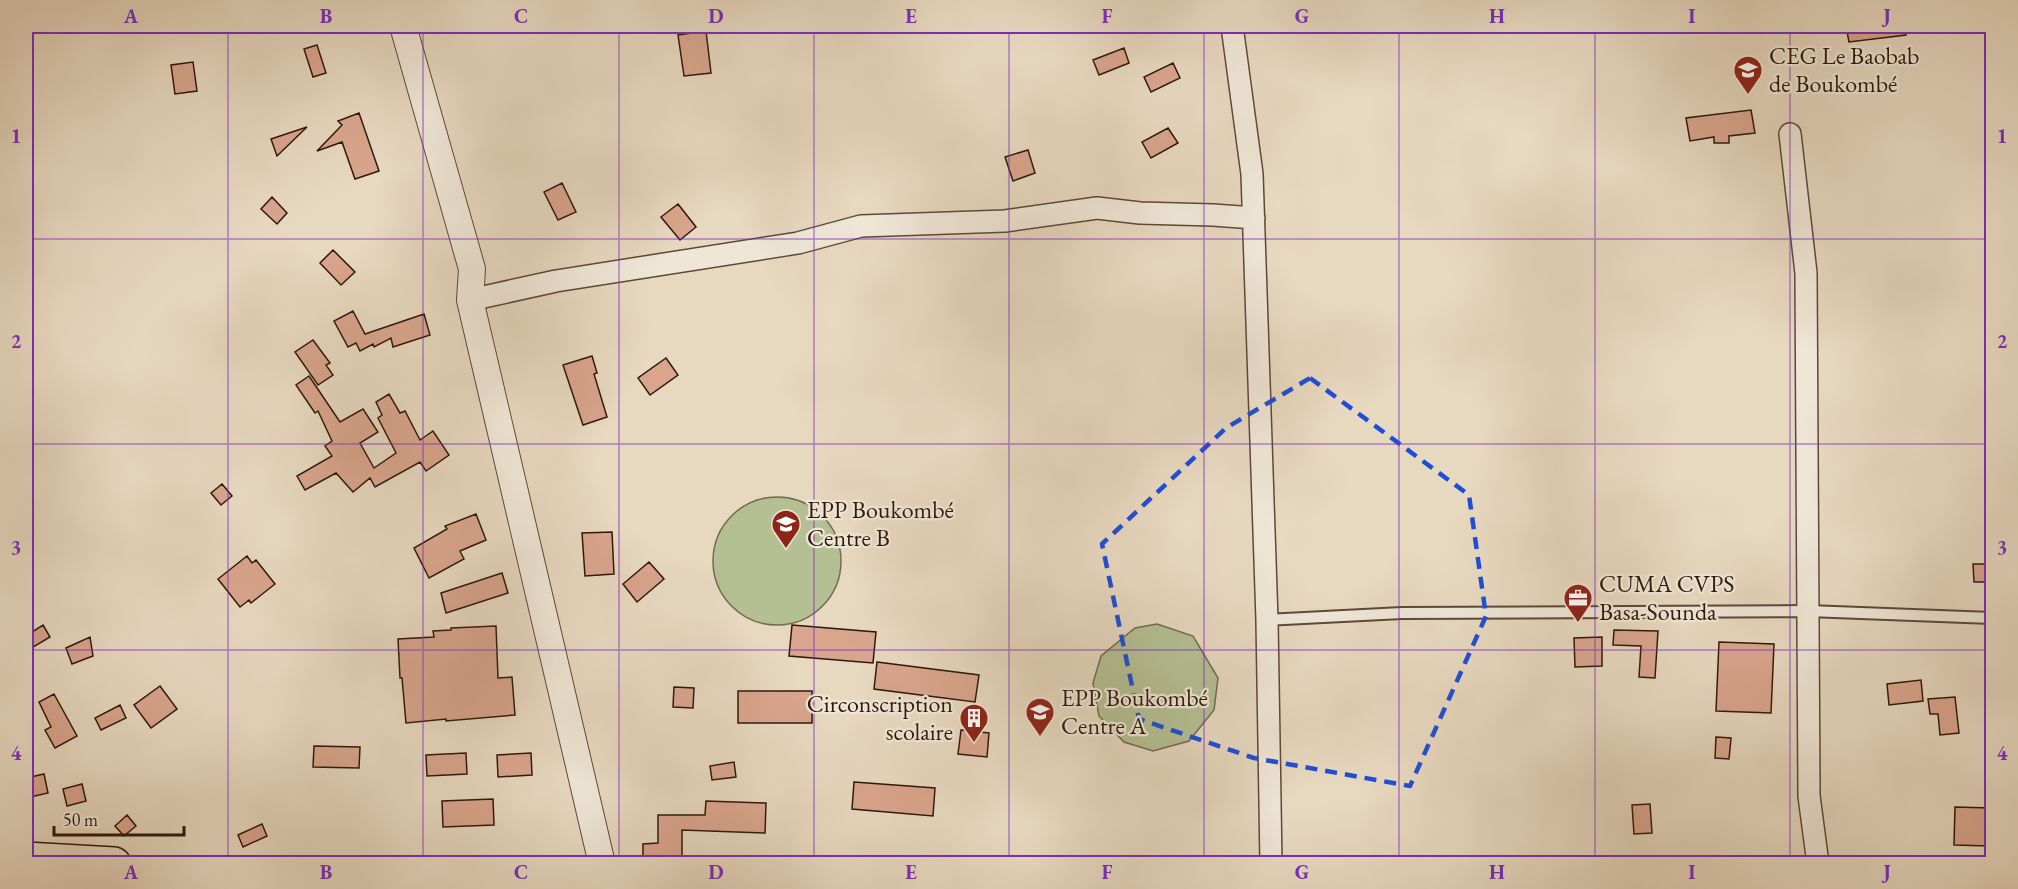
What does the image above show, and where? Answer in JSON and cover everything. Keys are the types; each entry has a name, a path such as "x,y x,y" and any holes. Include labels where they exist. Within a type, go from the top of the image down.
{"main road":[{"path":"26,860 114,864"}],"street":[{"path":"404,26 472,269 470,300 602,864"},
{"path":"1232,26 1252,174 1267,620 1271,864"},
{"path":"1790,134 1806,273 1809,796 1818,864"},
{"path":"470,300 556,281 798,243 861,225 1005,221 1096,207 1140,213 1254,218"}],"lane":[{"path":"1267,620 1402,613 1808,611 1992,618"}],"highlighted area":[{"path":"1310,378 1469,495 1486,616 1410,786 1254,758 1139,719 1102,544 1226,428"}],"green space":[{"path":"777,497 801,502 822,516 836,537 841,561 836,585 822,606 801,620 777,625 753,620 732,606 718,585 713,561 718,537 732,516 753,502"},
{"path":"1157,624 1193,636 1218,678 1214,710 1189,741 1153,751 1124,742 1099,716 1093,683 1101,656 1135,628"}],"building":[{"path":"1846,26 1905,26 1906,35 1849,42"},
{"path":"706,31 711,73 684,76 678,35"},
{"path":"317,45 326,73 313,77 304,49"},
{"path":"1124,48 1129,63 1099,75 1093,60"},
{"path":"193,62 197,91 175,94 171,65"},
{"path":"1173,63 1180,78 1151,92 1144,77"},
{"path":"1751,110 1755,133 1729,136 1729,143 1714,143 1714,137 1690,141 1686,118"},
{"path":"359,113 379,171 355,179 342,142 317,151 342,125 338,121"},
{"path":"307,127 277,156 271,139"},
{"path":"1168,128 1178,143 1151,158 1142,142"},
{"path":"1028,150 1035,173 1013,181 1005,157"},
{"path":"562,183 576,212 558,220 544,192"},
{"path":"272,197 287,213 277,224 261,209"},
{"path":"678,204 696,227 680,240 661,217"},
{"path":"333,250 355,272 341,285 320,263"},
{"path":"353,311 365,334 424,314 430,335 393,347 391,338 360,351 356,343 348,347 334,321"},
{"path":"313,340 330,363 326,365 333,375 318,385 295,352"},
{"path":"592,356 597,373 594,374 607,417 583,425 563,365"},
{"path":"666,358 678,375 650,395 638,378"},
{"path":"309,376 340,422 363,409 378,432 360,443 374,468 396,453 378,418 382,415 376,402 389,394 400,413 405,411 420,440 433,431 449,455 426,471 420,462 375,487 370,478 353,492 336,473 305,490 297,476 332,456 325,446 332,441 318,411 315,413 296,385"},
{"path":"222,484 232,496 221,505 211,493"},
{"path":"476,514 486,540 460,551 464,559 429,578 414,548 447,529 445,526"},
{"path":"612,532 614,574 585,576 582,533"},
{"path":"247,556 252,563 256,560 275,584 251,603 249,600 240,607 218,579"},
{"path":"649,562 664,579 637,602 623,584"},
{"path":"1973,564 1992,564 1992,582 1974,582"},
{"path":"502,573 508,593 446,613 441,593"},
{"path":"43,625 50,637 30,649 26,636"},
{"path":"792,625 876,632 873,663 789,656"},
{"path":"496,626 498,678 512,677 515,715 406,723 398,639 434,637 433,631 451,630 451,628"},
{"path":"1614,630 1658,631 1655,678 1639,677 1641,646 1613,645"},
{"path":"90,637 93,656 72,664 66,648"},
{"path":"1602,637 1602,666 1575,667 1574,638"},
{"path":"1719,642 1774,644 1771,713 1716,711"},
{"path":"877,662 979,675 975,702 874,689"},
{"path":"1921,680 1923,701 1889,705 1887,684"},
{"path":"160,686 177,709 151,728 134,705"},
{"path":"674,687 694,688 693,708 673,707"},
{"path":"738,691 812,691 812,723 738,723"},
{"path":"54,694 77,736 55,748 45,730 51,727 39,702"},
{"path":"1955,697 1959,733 1940,735 1938,714 1930,714 1928,699"},
{"path":"120,705 126,718 101,730 95,718"},
{"name":"Circonscription scolaire","path":"961,730 989,733 987,757 958,754"},
{"path":"1716,737 1731,738 1729,759 1715,758"},
{"path":"314,746 360,747 359,768 313,767"},
{"path":"466,753 467,774 427,776 426,755"},
{"path":"531,753 532,775 498,777 497,755"},
{"path":"734,762 736,777 712,780 710,766"},
{"path":"44,774 48,793 26,798 26,778"},
{"path":"854,782 935,788 933,816 852,809"},
{"path":"82,784 86,801 67,806 63,789"},
{"path":"493,799 494,825 443,827 442,801"},
{"path":"706,801 766,803 765,833 682,830 682,864 643,864 643,844 658,843 658,815 705,815"},
{"path":"1650,804 1652,833 1634,834 1632,805"},
{"path":"1955,807 1991,808 1990,846 1954,845"},
{"path":"127,815 136,826 124,836 115,826"},
{"path":"262,824 267,836 243,847 238,835"}],"place":[{"name":"CEG Le Baobab de Boukombé","path":"1748,96"},
{"name":"EPP Boukombé Centre B","path":"786,550"},
{"name":"CUMA CVPS Basa-Sounda","path":"1578,624"},
{"name":"EPP Boukombé Centre A","path":"1040,738"},
{"name":"Circonscription scolaire","path":"974,744"}]}
